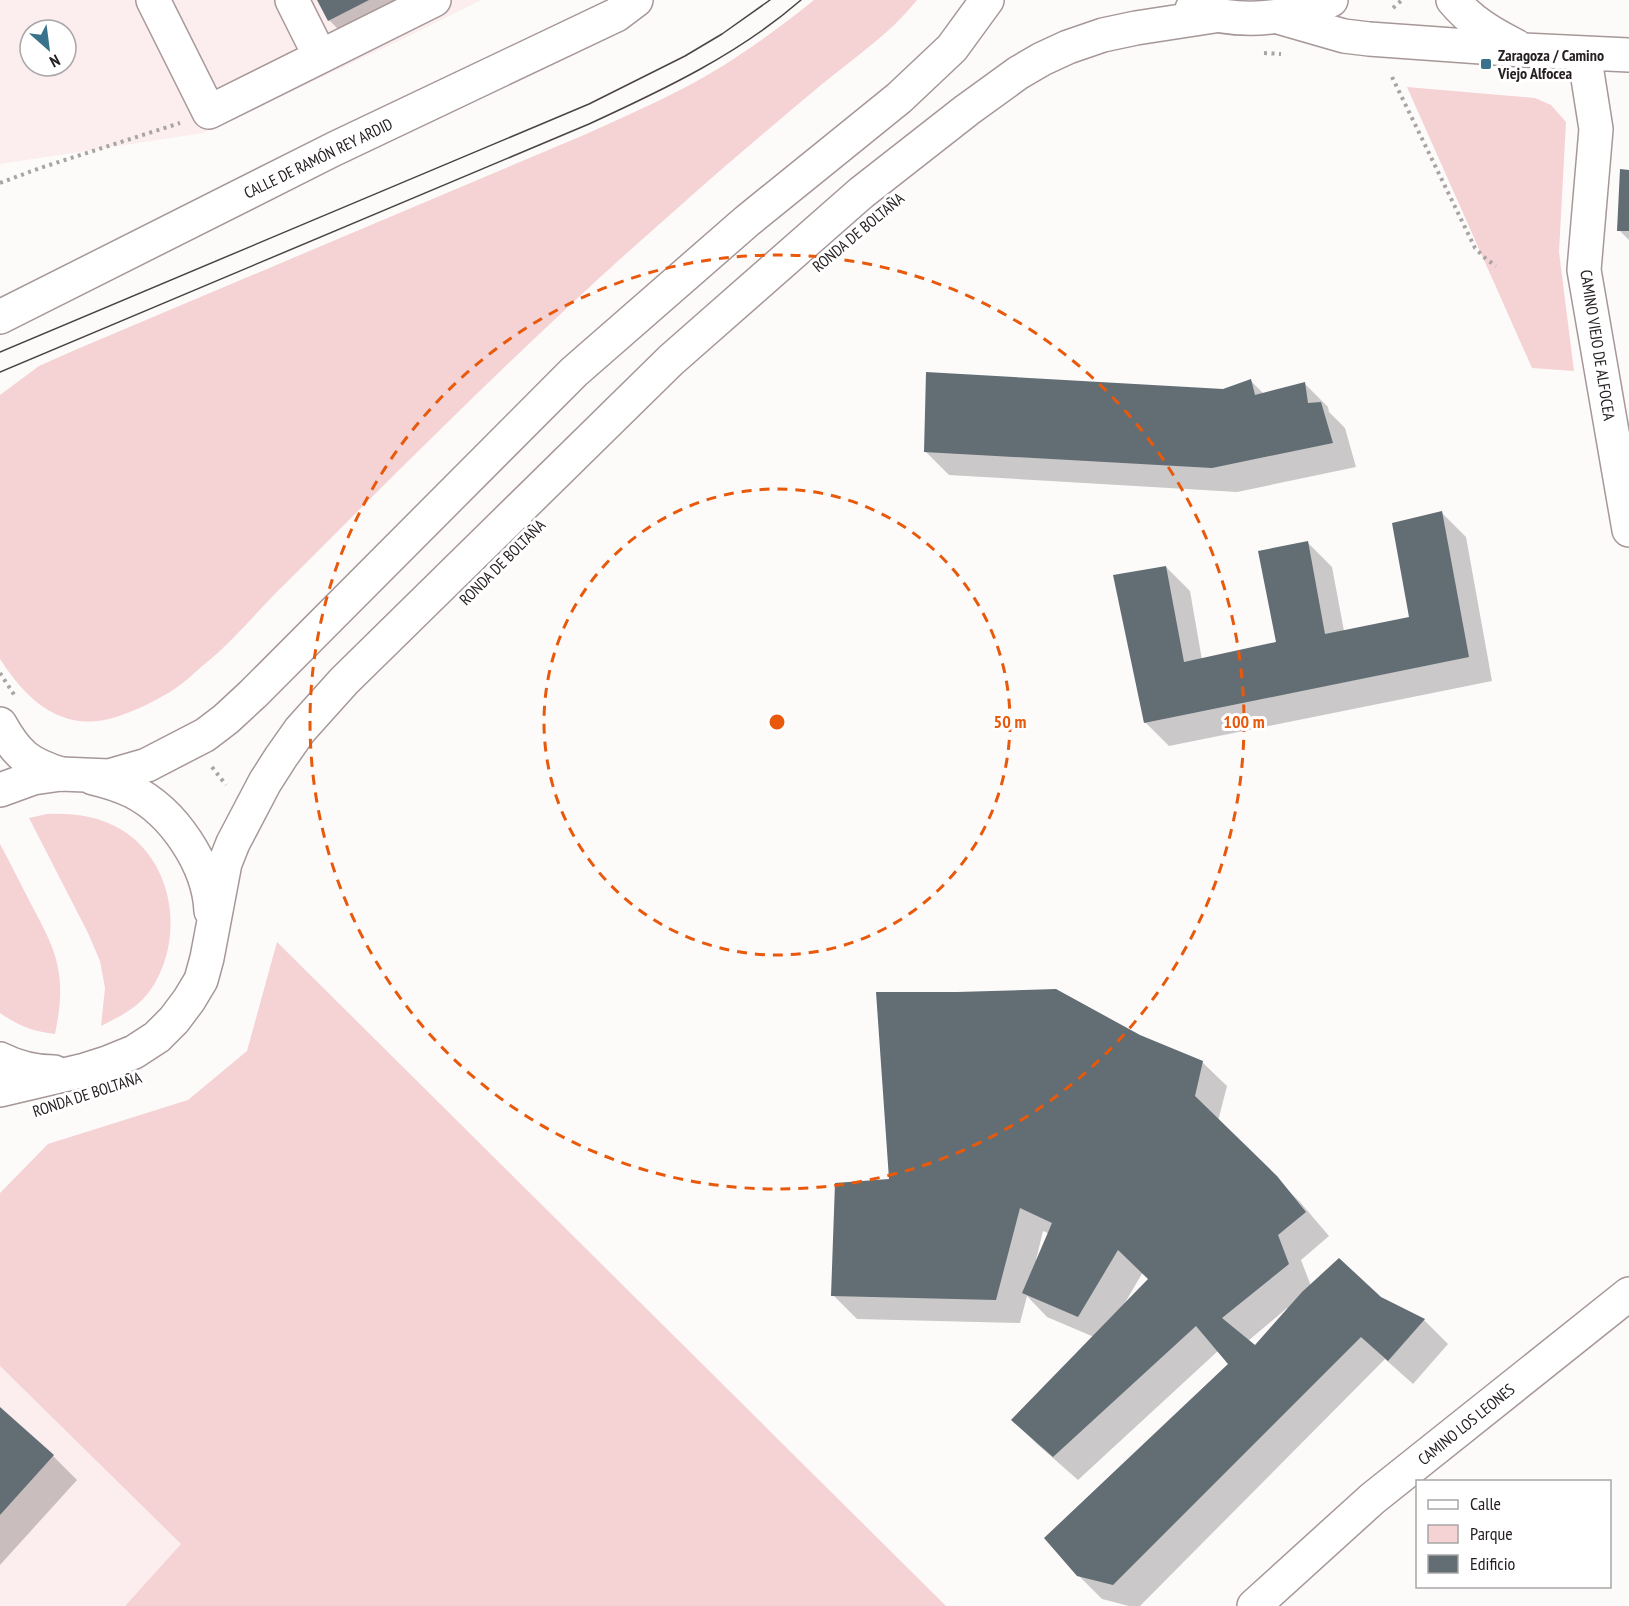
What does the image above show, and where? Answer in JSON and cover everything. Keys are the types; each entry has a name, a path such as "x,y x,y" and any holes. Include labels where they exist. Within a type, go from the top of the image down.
{"main road":[{"path":"153,0 209,112 426,2"},
{"path":"292,0 320,56"},
{"name":"CALLE DE RAMÓN REY ARDID","path":"0,317 334,149 616,15 636,0"},
{"name":"RONDA DE BOLTAÑA","path":"0,790 33,778 73,775 109,776 128,772 195,741 226,719 574,372 747,221 898,98 952,48 987,0"},
{"path":"1172,0 1214,16 1246,19 1278,17 1331,0"},
{"path":"1453,0 1465,15 1491,34 1523,50"},
{"name":"RONDA DE BOLTAÑA","path":"0,1090 107,1064 134,1052 157,1037 174,1020 201,980 212,936 225,863 233,843 265,782 300,730 344,681 671,360 861,193 1018,73 1068,47 1103,35 1214,16"},
{"path":"1278,17 1344,36 1523,50 1629,55"},
{"name":"CAMINO VIEJO DE ALFOCEA","path":"1584,53 1596,129 1584,270 1629,530"},
{"path":"0,724 16,749 27,759 40,768 73,775"},
{"name":"RONDA DE BOLTAÑA","path":"73,775 113,783 134,792 152,804 172,823 199,863 211,905 212,936"},
{"name":"RONDA DE BOLTAÑA","path":"0,1059 11,1065 48,1072 85,1070"},
{"name":"CAMINO LOS LEONES","path":"1254,1606 1372,1499 1629,1294"}],"path":[{"path":"1392,77 1475,248 1496,266"},
{"path":"0,183 209,112"},
{"path":"0,673 16,696"},
{"path":"195,741 207,762 229,788 255,800"}],"shaded area":[{"path":"0,0 481,0 409,36 203,133 0,164"},
{"path":"0,1366 181,1544 125,1606 0,1606"}],"green space":[{"path":"814,0 917,0 884,34 727,164 573,302 429,441 223,648 182,683 162,697 139,708 97,721 79,721 63,717 48,710 22,688 0,659 0,395 39,366 584,135 659,100 701,79 735,58"},
{"path":"1407,87 1535,98 1551,105 1566,122 1559,252 1574,371 1532,368"},
{"path":"47,814 86,816 104,821 122,830 140,845 154,863 164,883 171,928 168,950 160,972 149,992 139,1003 121,1016 101,1026 105,988 100,961 29,818"},
{"path":"0,844 45,930 55,956 60,989 55,1034 26,1027 0,1013"},
{"path":"277,942 946,1606 125,1606 181,1544 0,1366 0,1193 48,1144 188,1100 247,1051"}],"building":[{"path":"317,0 369,0 328,21"},
{"path":"1620,169 1629,170 1629,231 1617,231"},
{"path":"926,372 1223,389 1251,379 1255,395 1305,382 1308,403 1321,402 1333,443 1212,468 924,452"},
{"path":"1442,511 1469,657 1144,723 1113,575 1166,566 1184,662 1276,642 1258,551 1308,541 1325,634 1409,617 1392,523"},
{"path":"1056,989 1140,1035 1203,1061 1195,1096 1277,1176 1306,1212 1278,1235 1289,1264 1222,1318 1255,1345 1302,1292 1339,1258 1381,1297 1425,1319 1388,1361 1361,1337 1113,1585 1077,1576 1044,1538 1228,1364 1196,1326 1053,1457 1011,1420 1148,1279 1118,1250 1078,1317 1022,1293 1052,1223 1020,1208 996,1300 831,1296 835,1183 889,1179 876,992"},
{"path":"0,1407 54,1455 0,1515"}],"tram line":[{"path":"0,352 589,104 685,56 722,34 770,0"},
{"path":"0,372 617,111 700,70 752,37 801,0"}],"place":[{"name":"Zaragoza / Camino Viejo Alfocea","path":"1486,64"}]}
